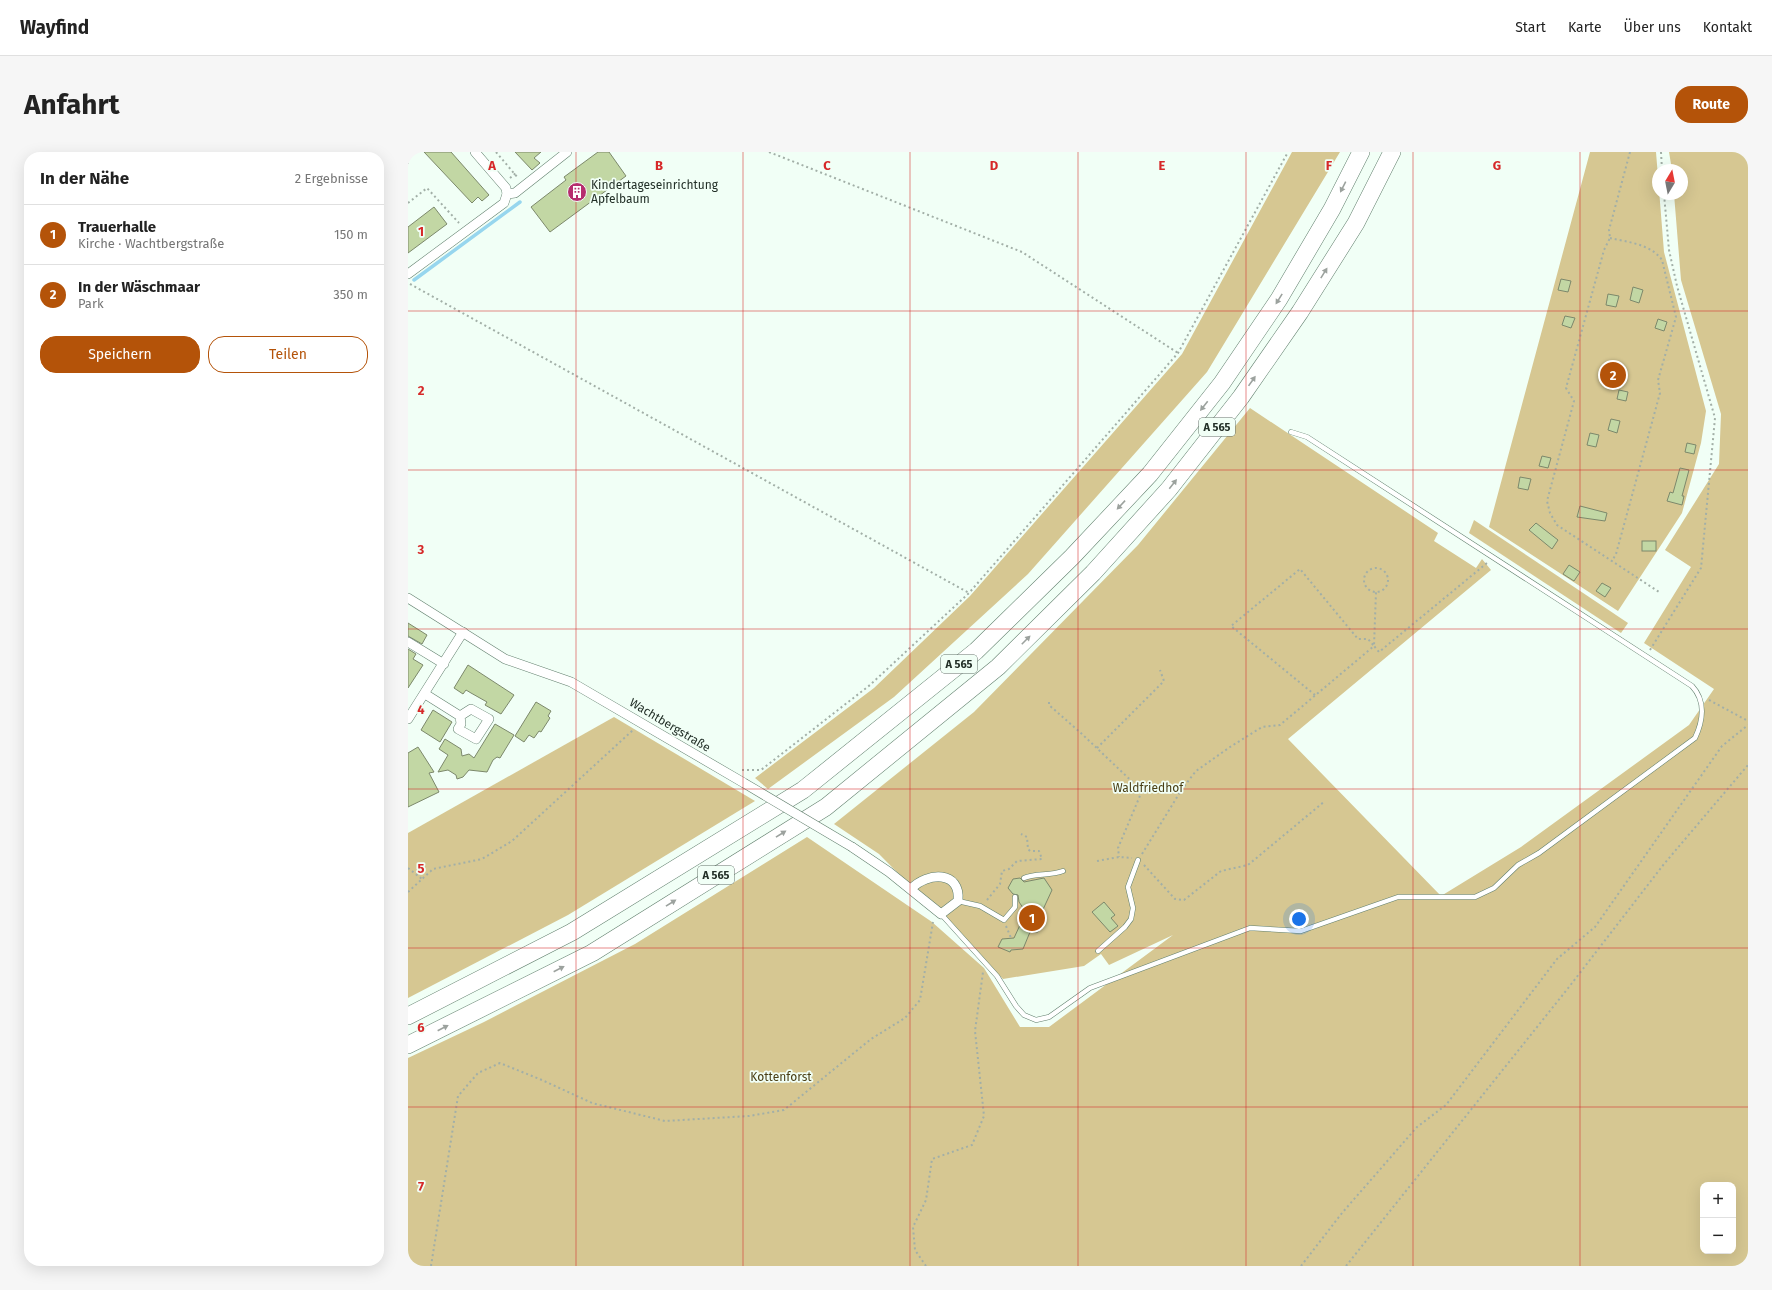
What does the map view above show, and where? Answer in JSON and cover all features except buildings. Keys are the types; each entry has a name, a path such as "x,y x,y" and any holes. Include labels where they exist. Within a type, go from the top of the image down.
{"highway":[{"name":"A 565","path":"408,1016 572,932 803,790 976,651 1072,557 1150,474 1222,383 1279,299 1332,209 1361,152"},
{"name":"A 565","path":"408,1045 592,953 826,807 998,667 1093,573 1169,489 1241,396 1300,312 1356,223 1392,152"}],"street":[{"path":"408,274 498,209 504,203 507,194 506,188 475,152"},
{"path":"507,194 515,193 567,152"},
{"name":"Wachtbergstraße","path":"408,598 505,659 571,682 642,722 852,847 911,889 941,914"},
{"path":"408,718 425,694 463,632"},
{"path":"408,642 444,664"},
{"path":"425,694 460,716"},
{"path":"911,889 918,881 928,878 938,876 949,878 955,884 959,892 958,901 941,914"}],"lane":[{"path":"1291,432 1307,437 1494,557 1692,686 1700,695"},
{"name":"Wachtbergstraße","path":"941,914 997,976 1016,1006 1024,1015 1036,1020 1049,1017 1090,988 1250,928 1301,931 1398,897 1475,897 1494,888 1518,865 1545,848 1695,738 1702,724 1700,695"},
{"path":"1098,951 1125,927 1131,919 1133,908 1128,887 1138,860"},
{"path":"1024,878 1029,876 1052,875 1063,871"},
{"path":"958,901 980,906 1004,920 1015,907 1015,897"}],"path":[{"path":"496,152 517,173 523,186"},
{"path":"770,152 1022,252 1178,353"},
{"path":"728,774 734,769 761,770 870,686 969,593 1178,353 1288,152"},
{"path":"1630,152 1610,226 1610,238 1604,250 1566,388 1574,401 1547,501 1550,513 1557,525 1659,592"},
{"path":"1661,152 1662,164"},
{"path":"508,181 517,173"},
{"path":"408,203 428,188 468,231"},
{"path":"1646,656 1700,568 1715,418 1677,286 1669,250 1665,200"},
{"path":"1610,238 1651,249 1658,254 1662,260 1676,317 1658,380 1660,393 1658,401 1616,554 1612,562"},
{"path":"408,282 969,593"},
{"path":"1315,695 1231,626 1300,569 1358,639 1368,639 1380,652 1494,557"},
{"path":"1374,569 1383,571 1388,580 1385,588 1376,592 1369,590 1364,582 1366,574 1374,569"},
{"path":"1138,860 1182,789 1196,771 1262,727 1280,725 1374,646 1376,592"},
{"path":"1097,748 1164,681 1160,670"},
{"path":"1700,695 1748,721"},
{"path":"1049,702 1049,705 1142,791 1182,789"},
{"path":"408,892 434,869 482,859 512,841 642,722"},
{"path":"1301,1266 1342,1213 1417,1127 1446,1105 1558,959 1595,927 1722,746 1748,725"},
{"path":"1346,1266 1564,993 1664,864 1748,765"},
{"path":"1119,857 1118,848 1142,791"},
{"path":"1097,861 1119,857 1138,860 1175,898 1184,900 1221,871 1248,865 1325,801"},
{"path":"980,906 1000,884 1002,871 1009,869 1017,861 1042,859 1039,851 1030,851 1028,849 1027,837 1022,834"},
{"path":"408,868 422,879"},
{"path":"1004,920 1011,938"},
{"path":"430,1266 458,1096 478,1073 500,1063 592,1103 665,1122 749,1116 784,1110 871,1039 905,1018 920,1000 932,922 953,928"},
{"path":"926,1266 915,1250 913,1227 926,1200 932,1159 972,1145 984,1116 975,1031 984,968 980,957"}],"green space":[{"path":"1292,152 1340,152 1207,372 1028,574 894,697 768,789 755,778 874,688 970,596 1182,354"},
{"path":"1590,152 1656,152 1657,164 1652,164 1652,200 1660,200 1664,252 1706,411 1701,443 1682,513 1618,611 1489,527"},
{"name":"Kottenforst","path":"1669,152 1748,152 1748,1266 408,1266 408,1058 484,1022 635,944 807,837 932,922 984,968 1020,1027 1049,1027 1173,935 1109,965 1101,954 1084,966 1003,979 879,854 834,824 974,712 1138,545 1250,408 1438,533 1434,541 1476,568 1482,559 1491,570 1288,739 1441,896 1521,847 1689,725 1714,689 1644,643 1691,567 1665,550 1719,464 1721,414 1681,280 1674,200 1688,200 1688,164 1671,164"},
{"path":"1474,520 1628,623 1621,633 1469,533"},
{"path":"614,717 755,801 568,915 408,998 408,833"}],"waterway":[{"path":"414,280 520,202"}],"place":[{"name":"Kindertageseinrichtung Apfelbaum","path":"577,192"},
{"name":"In der Wäschmaar","path":"1613,375"},
{"name":"Trauerhalle","path":"1032,918"}],"park label":[{"name":"Waldfriedhof","path":"1148,788"}]}
